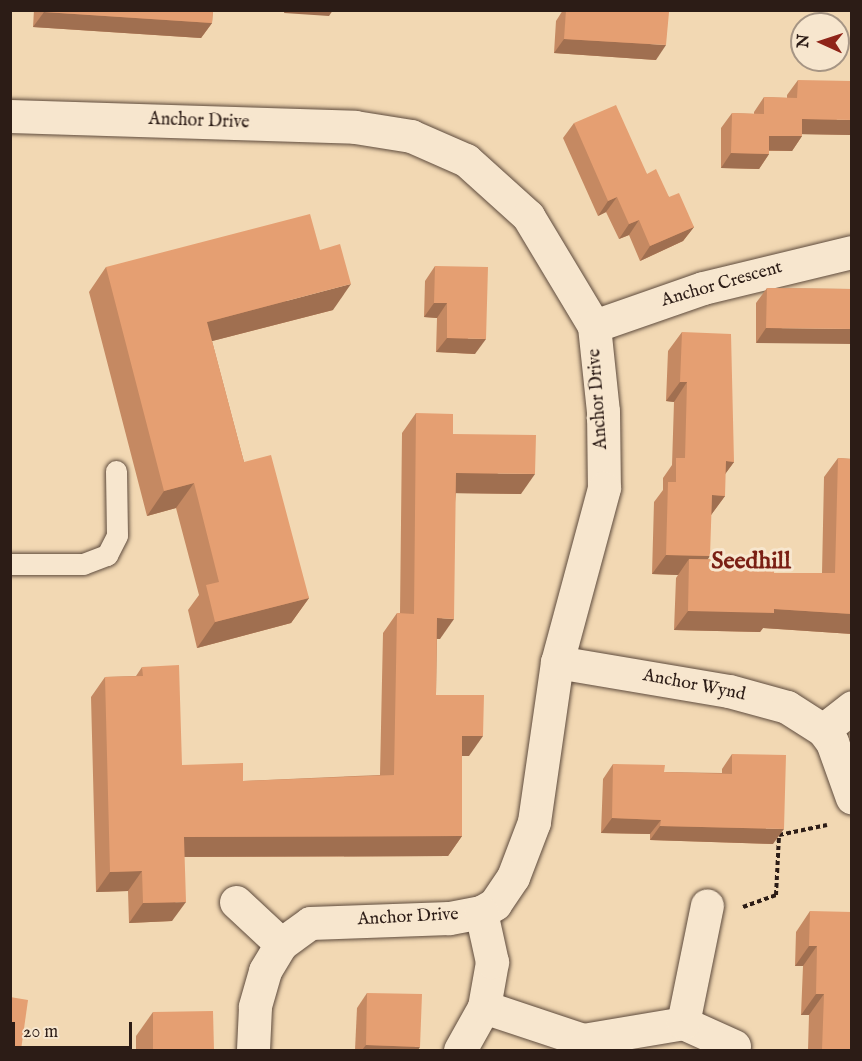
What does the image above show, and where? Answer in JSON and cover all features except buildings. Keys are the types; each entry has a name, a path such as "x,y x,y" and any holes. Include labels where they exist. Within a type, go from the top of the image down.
{"street":[{"name":"Anchor Drive","path":"10,116 355,127 411,136 466,160 528,216 594,326 603,411 604,488 557,662 534,822 513,877 495,904 481,912 449,918 310,923 281,944 266,971 255,1007 253,1050"},
{"name":"Anchor Crescent","path":"594,326 703,288 852,252"},
{"name":"Anchor Wynd","path":"557,662 729,691 787,707 823,730 832,742 852,798"},
{"path":"823,730 852,707"},
{"path":"236,902 281,944"},
{"path":"683,1023 707,905"},
{"path":"460,1050 484,1007 492,962 481,912"},
{"path":"484,1007 583,1040 683,1023 734,1046"}],"lane":[{"path":"10,564 83,564 107,555 117,535 116,471"}],"path":[{"path":"707,905 748,907 776,895 779,835 831,824"}],"district":[{"name":"Seedhill","path":"751,562"}]}
